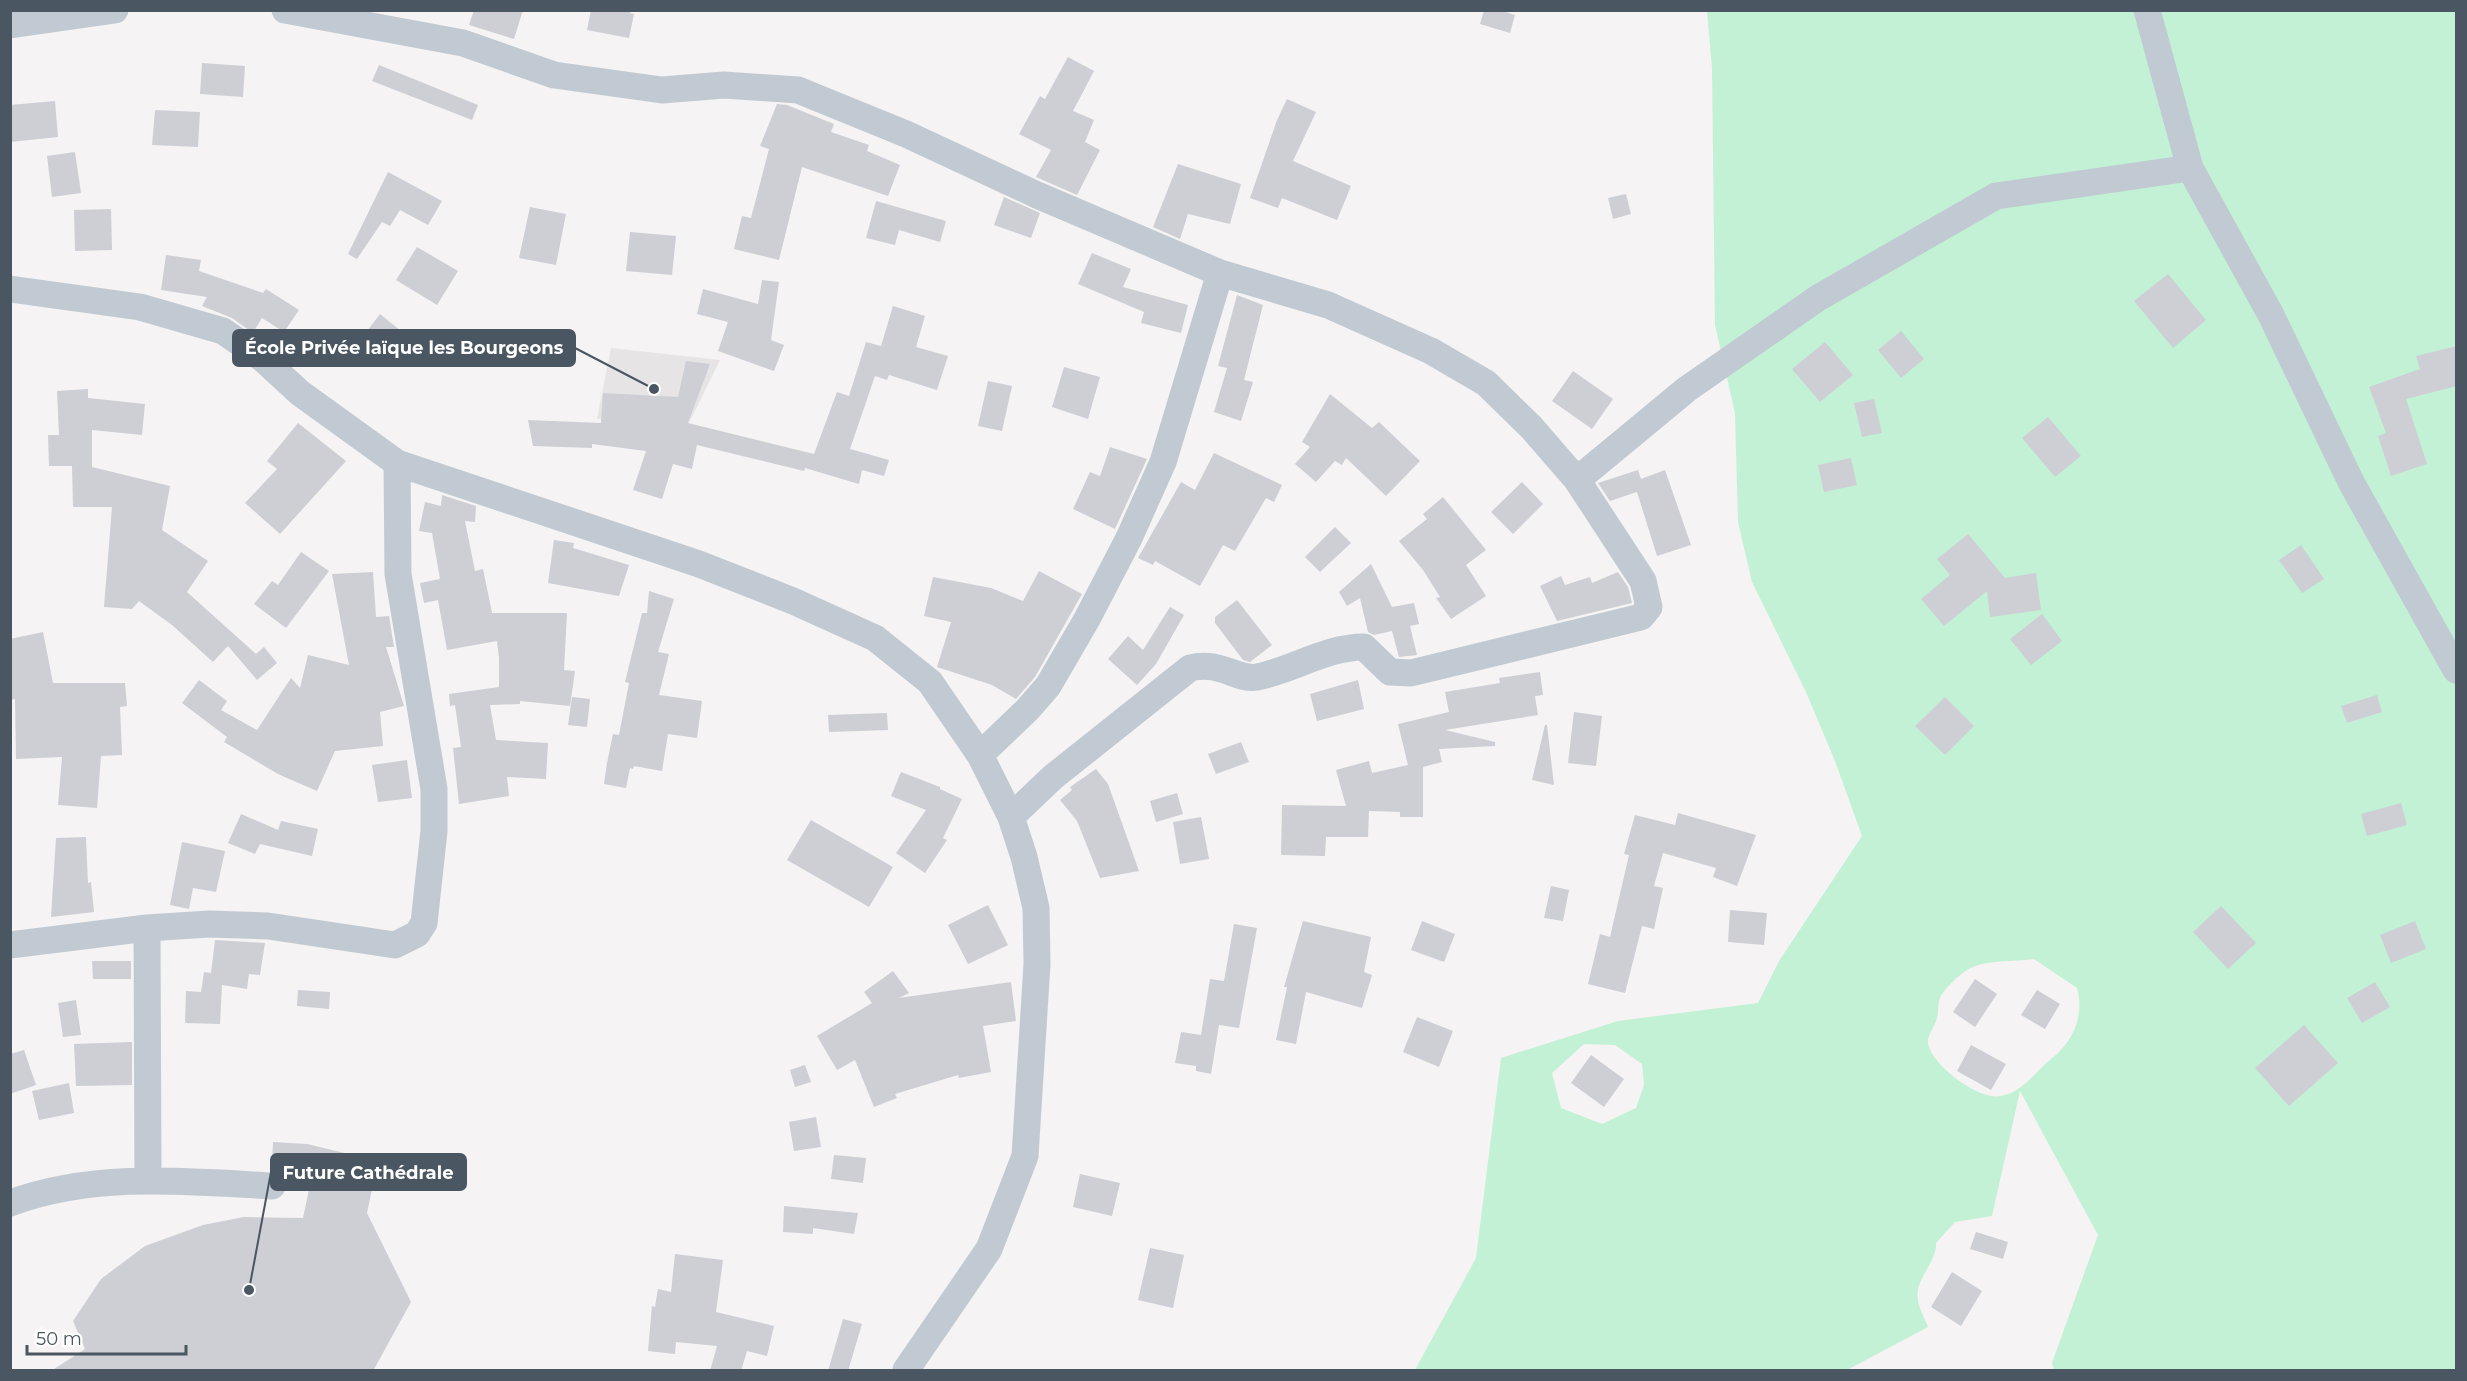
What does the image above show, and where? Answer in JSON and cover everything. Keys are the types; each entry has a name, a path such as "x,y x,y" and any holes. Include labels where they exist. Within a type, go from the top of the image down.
{"street":[{"path":"10,25 115,10"},
{"path":"285,10 463,43 554,75 662,90 724,85 798,90 906,134 1037,195 1220,273 1328,305 1460,366 1486,383 1532,428 1578,480 1643,581 1649,607 1641,616 1411,673 1390,672 1364,647 1337,650 1256,678 1244,677 1210,665 1190,668 1053,777 1011,818"},
{"path":"2147,10 2190,168 2271,315 2351,482 2457,670"},
{"path":"1578,480 1687,389 1818,298 1996,196 2190,168"},
{"path":"980,755 1028,710 1048,686 1088,619 1129,538 1163,462 1220,273"},
{"path":"10,289 140,307 223,331 263,359 300,393 397,463 699,564 876,638 930,682 980,755 1011,818 1024,857 1036,908 1035,1018 1025,1156 989,1249 906,1371"},
{"path":"10,945 147,928 209,924 268,926 395,945 417,934 424,923 434,831 434,789 398,574 397,463"},
{"path":"147,928 148,1179"},
{"path":"10,1203 36,1194 148,1179 272,1186"}],"shaded area":[{"path":"611,348 720,360 686,425 597,419"}],"green space":[{"path":"1707,11 2456,11 2456,1370 2054,1370 2052,1363 2098,1235 2020,1091 1992,1216 1955,1222 1936,1243 1933,1258 1919,1285 1919,1303 1928,1327 1847,1370 1415,1370 1476,1258 1501,1058 1618,1021 1758,1003 1779,961 1862,836 1835,761 1806,692 1752,582 1738,522 1735,413 1715,325 1712,68","holes":["2034,959 2077,988 2079,1008 2075,1027 2059,1052 2022,1086 2001,1096 1981,1093 1957,1080 1931,1052 1928,1040 1935,1025 1940,998 1952,982 1974,966 1990,962","1584,1044 1615,1045 1642,1064 1644,1085 1636,1108 1602,1124 1561,1108 1552,1073"]}],"building":[{"path":"474,10 523,10 514,39 469,25"},
{"path":"591,10 631,10 630,13 634,14 629,38 587,30"},
{"path":"1484,10 1499,10 1515,15 1510,33 1480,24"},
{"path":"1068,57 1094,71 1073,111 1094,120 1085,142 1100,150 1077,195 1036,177 1051,150 1019,134 1040,96 1045,99"},
{"path":"202,63 245,66 243,97 200,94"},
{"path":"379,65 478,105 472,120 372,81"},
{"path":"1287,99 1316,112 1293,161 1351,186 1337,220 1282,198 1278,208 1250,198 1277,120"},
{"path":"55,101 58,137 10,142 10,105"},
{"path":"777,104 787,105 834,124 831,132 869,145 867,151 900,165 888,196 802,167 779,260 734,249 742,216 751,218 769,149 760,146"},
{"path":"155,110 200,112 198,147 152,145"},
{"path":"75,152 81,193 52,197 47,156"},
{"path":"1178,164 1241,184 1230,224 1188,214 1180,239 1153,227"},
{"path":"388,172 442,201 428,225 400,210 390,226 382,222 357,259 348,254"},
{"path":"1626,194 1631,214 1613,219 1608,198"},
{"path":"1004,197 1040,213 1031,238 994,225"},
{"path":"876,201 946,221 940,242 899,230 895,245 866,238"},
{"path":"530,207 566,214 556,265 519,258"},
{"path":"111,209 112,250 75,251 74,210"},
{"path":"630,232 676,236 672,275 626,271"},
{"path":"417,247 458,271 437,305 396,280"},
{"path":"1092,253 1131,269 1123,287 1188,305 1181,333 1141,323 1144,312 1078,284"},
{"path":"166,255 201,260 199,271 263,293 266,289 299,310 284,332 262,318 253,333 232,318 202,306 207,297 161,290"},
{"path":"2168,274 2206,320 2173,348 2134,301"},
{"path":"762,280 779,282 771,340 784,345 774,371 718,351 728,322 697,314 703,289 758,304"},
{"path":"1237,295 1263,305 1244,380 1253,382 1241,421 1214,412 1227,368 1218,366"},
{"path":"893,306 925,316 916,347 948,356 937,390 889,375 887,380 875,376 850,449 889,460 884,476 862,470 859,484 805,468 804,471 697,445 692,469 673,464 662,499 633,490 646,451 592,444 592,448 533,446 528,420 601,423 603,393 678,397 686,361 710,364 688,423 814,454 837,392 849,396 866,342 881,346"},
{"path":"380,314 417,344 401,364 364,335"},
{"path":"1901,331 1924,359 1901,378 1878,350"},
{"path":"1825,342 1853,375 1820,402 1792,369"},
{"path":"2457,346 2457,386 2406,399 2427,464 2391,476 2378,436 2386,433 2369,387 2420,369 2416,356"},
{"path":"1064,367 1100,377 1088,419 1052,407"},
{"path":"1573,371 1613,399 1592,429 1552,401"},
{"path":"988,381 1012,386 1002,431 978,426"},
{"path":"88,389 88,398 145,404 142,435 92,430 92,467 170,486 162,530 208,561 187,592 256,654 264,647 277,663 257,680 228,646 213,662 172,625 139,601 132,609 104,607 112,507 73,507 72,466 49,466 48,435 59,435 57,391"},
{"path":"1330,394 1372,428 1379,422 1420,461 1386,496 1346,458 1342,465 1335,461 1316,482 1295,464 1310,447 1302,442"},
{"path":"1874,399 1882,433 1862,437 1854,403"},
{"path":"2048,417 2081,456 2055,477 2022,438"},
{"path":"298,423 346,461 280,534 245,503 277,469 267,461"},
{"path":"1110,447 1147,459 1115,529 1073,509 1090,472 1100,476"},
{"path":"1214,453 1282,485 1274,502 1266,498 1235,551 1223,545 1200,586 1155,561 1153,565 1138,558 1181,482 1195,490"},
{"path":"1851,458 1857,485 1824,492 1818,465"},
{"path":"1638,470 1641,479 1665,470 1691,545 1657,556 1637,492 1610,501 1598,483"},
{"path":"1522,482 1543,504 1513,534 1491,512"},
{"path":"442,495 476,506 475,522 465,521 475,571 483,569 492,613 567,613 564,670 575,671 570,706 520,701 520,704 490,705 496,740 548,743 546,779 507,777 509,796 459,804 453,748 461,747 455,705 450,706 449,694 499,687 499,658 497,641 447,650 438,600 424,603 420,583 440,579 432,533 419,531 425,502 441,506"},
{"path":"1443,497 1486,550 1466,565 1486,596 1451,619 1436,598 1440,597 1423,570 1399,541 1427,519 1423,514"},
{"path":"1335,527 1351,543 1320,572 1305,557"},
{"path":"1968,534 2005,578 2036,573 2041,610 1990,617 1987,591 1944,626 1921,599 1950,575 1937,559"},
{"path":"554,540 574,543 573,548 629,565 619,596 548,583"},
{"path":"2301,545 2324,579 2302,593 2279,560"},
{"path":"301,552 329,571 286,628 254,604 272,581 278,585"},
{"path":"1371,564 1392,607 1414,603 1419,624 1410,626 1417,655 1399,657 1392,631 1374,635 1368,632 1360,598 1347,606 1339,592"},
{"path":"1039,571 1082,594 1035,677 1016,699 992,685 937,667 951,622 924,616 933,577 991,588 1023,601"},
{"path":"373,572 376,617 389,616 394,647 386,647 404,706 380,712 383,746 335,751 317,791 278,774 224,742 227,737 182,703 199,680 227,701 221,710 257,730 291,678 300,688 308,655 349,665 332,574"},
{"path":"1618,572 1628,587 1632,603 1557,621 1540,586 1561,576 1565,585 1590,577 1592,583"},
{"path":"649,591 674,599 658,652 669,654 659,695 702,701 697,738 668,734 662,771 634,766 633,769 630,768 626,788 604,784 613,734 619,735 629,683 625,682 642,613 647,613"},
{"path":"1237,600 1272,645 1250,662 1243,660 1215,623 1215,617"},
{"path":"1170,607 1184,615 1156,664 1137,685 1108,659 1128,636 1143,650"},
{"path":"2042,614 2062,641 2031,665 2010,639"},
{"path":"43,632 53,683 125,683 127,706 120,707 122,755 101,756 97,808 58,805 62,757 16,759 15,699 10,700 10,639"},
{"path":"1540,672 1543,695 1535,696 1538,715 1445,730 1495,742 1495,746 1439,749 1442,762 1423,767 1423,817 1400,817 1400,812 1369,811 1368,837 1326,837 1325,856 1281,855 1282,805 1346,806 1336,770 1369,761 1372,773 1408,765 1398,724 1449,712 1445,692 1500,683 1499,678"},
{"path":"1358,680 1364,709 1317,721 1310,694"},
{"path":"2377,695 2382,712 2347,723 2341,706"},
{"path":"572,697 590,699 587,727 568,725"},
{"path":"1945,697 1974,726 1945,755 1915,726"},
{"path":"1574,712 1602,716 1596,766 1568,763"},
{"path":"887,713 888,730 829,732 828,715"},
{"path":"1545,725 1547,725 1554,785 1532,780"},
{"path":"1241,742 1249,762 1216,774 1208,754"},
{"path":"407,760 412,798 378,802 372,765"},
{"path":"1096,769 1108,784 1139,871 1100,878 1077,821 1060,800 1072,790 1070,787"},
{"path":"901,772 940,787 962,799 943,838 947,840 925,873 896,853 926,810 891,796"},
{"path":"1177,793 1183,814 1156,822 1150,801"},
{"path":"2401,803 2407,825 2367,836 2361,814"},
{"path":"1678,813 1756,835 1737,886 1713,877 1716,868 1663,853 1654,886 1663,888 1654,929 1642,926 1625,993 1588,984 1600,934 1610,937 1629,855 1624,854 1635,815 1675,825"},
{"path":"241,814 278,830 281,821 318,829 312,856 260,844 255,854 228,843"},
{"path":"1201,817 1209,859 1180,864 1173,822"},
{"path":"811,820 893,867 869,907 787,860"},
{"path":"86,837 88,883 91,882 94,912 51,917 56,838"},
{"path":"182,842 225,851 216,892 193,888 189,909 170,905"},
{"path":"1551,886 1569,890 1563,921 1544,918"},
{"path":"988,905 1008,945 968,964 948,925"},
{"path":"2221,906 2256,943 2228,969 2193,932"},
{"path":"1730,910 1767,913 1764,945 1728,942"},
{"path":"1303,921 1371,937 1364,972 1372,975 1362,1008 1306,992 1296,1044 1276,1040 1287,987 1284,987"},
{"path":"1422,921 1455,934 1444,962 1411,950"},
{"path":"2415,921 2426,949 2391,963 2380,935"},
{"path":"1234,924 1257,928 1239,1028 1219,1025 1211,1074 1196,1071 1196,1066 1175,1063 1181,1032 1201,1035 1210,979 1224,981"},
{"path":"215,940 265,943 260,975 249,974 247,989 222,985 220,1024 185,1023 186,991 201,992 204,972 211,973"},
{"path":"92,961 131,961 131,979 93,979"},
{"path":"893,971 909,993 899,998 1011,982 1016,1021 983,1026 991,1072 959,1078 958,1075 895,1094 897,1098 874,1107 855,1060 837,1070 817,1036 872,1003 864,992"},
{"path":"1975,979 1997,994 1975,1027 1953,1012"},
{"path":"2375,982 2390,1007 2362,1023 2347,998"},
{"path":"298,990 330,992 329,1009 297,1006"},
{"path":"2037,990 2060,1004 2045,1029 2021,1015"},
{"path":"76,1000 81,1035 63,1037 58,1003"},
{"path":"1417,1017 1453,1031 1439,1067 1403,1052"},
{"path":"2304,1025 2338,1063 2289,1106 2255,1068"},
{"path":"132,1042 132,1085 76,1086 74,1044"},
{"path":"1971,1045 2006,1064 1991,1090 1957,1071"},
{"path":"24,1050 36,1085 10,1094 10,1054"},
{"path":"1591,1055 1624,1079 1604,1107 1571,1083"},
{"path":"805,1065 811,1082 795,1087 790,1070"},
{"path":"69,1083 74,1113 39,1120 32,1091"},
{"path":"816,1117 821,1147 794,1151 789,1122"},
{"path":"273,1142 307,1144 378,1161 367,1213 411,1302 373,1371 51,1371 85,1349 73,1321 101,1279 145,1246 203,1225 244,1217 303,1218 314,1166 272,1163"},
{"path":"834,1155 866,1158 863,1183 831,1179"},
{"path":"1080,1174 1120,1183 1112,1216 1073,1207"},
{"path":"784,1206 858,1213 854,1234 813,1228 813,1234 783,1232"},
{"path":"1976,1232 2008,1242 2003,1259 1970,1249"},
{"path":"1150,1248 1184,1255 1173,1308 1138,1300"},
{"path":"675,1254 723,1260 716,1312 774,1326 767,1356 747,1351 741,1371 710,1371 717,1346 676,1342 675,1354 648,1351 652,1306 655,1307 658,1289 671,1292"},
{"path":"1952,1272 1982,1291 1961,1326 1931,1307"},
{"path":"843,1319 862,1324 848,1371 828,1371"}],"place":[{"name":"École Privée laïque les Bourgeons","path":"654,389"},
{"name":"Future Cathédrale","path":"249,1290"}]}
